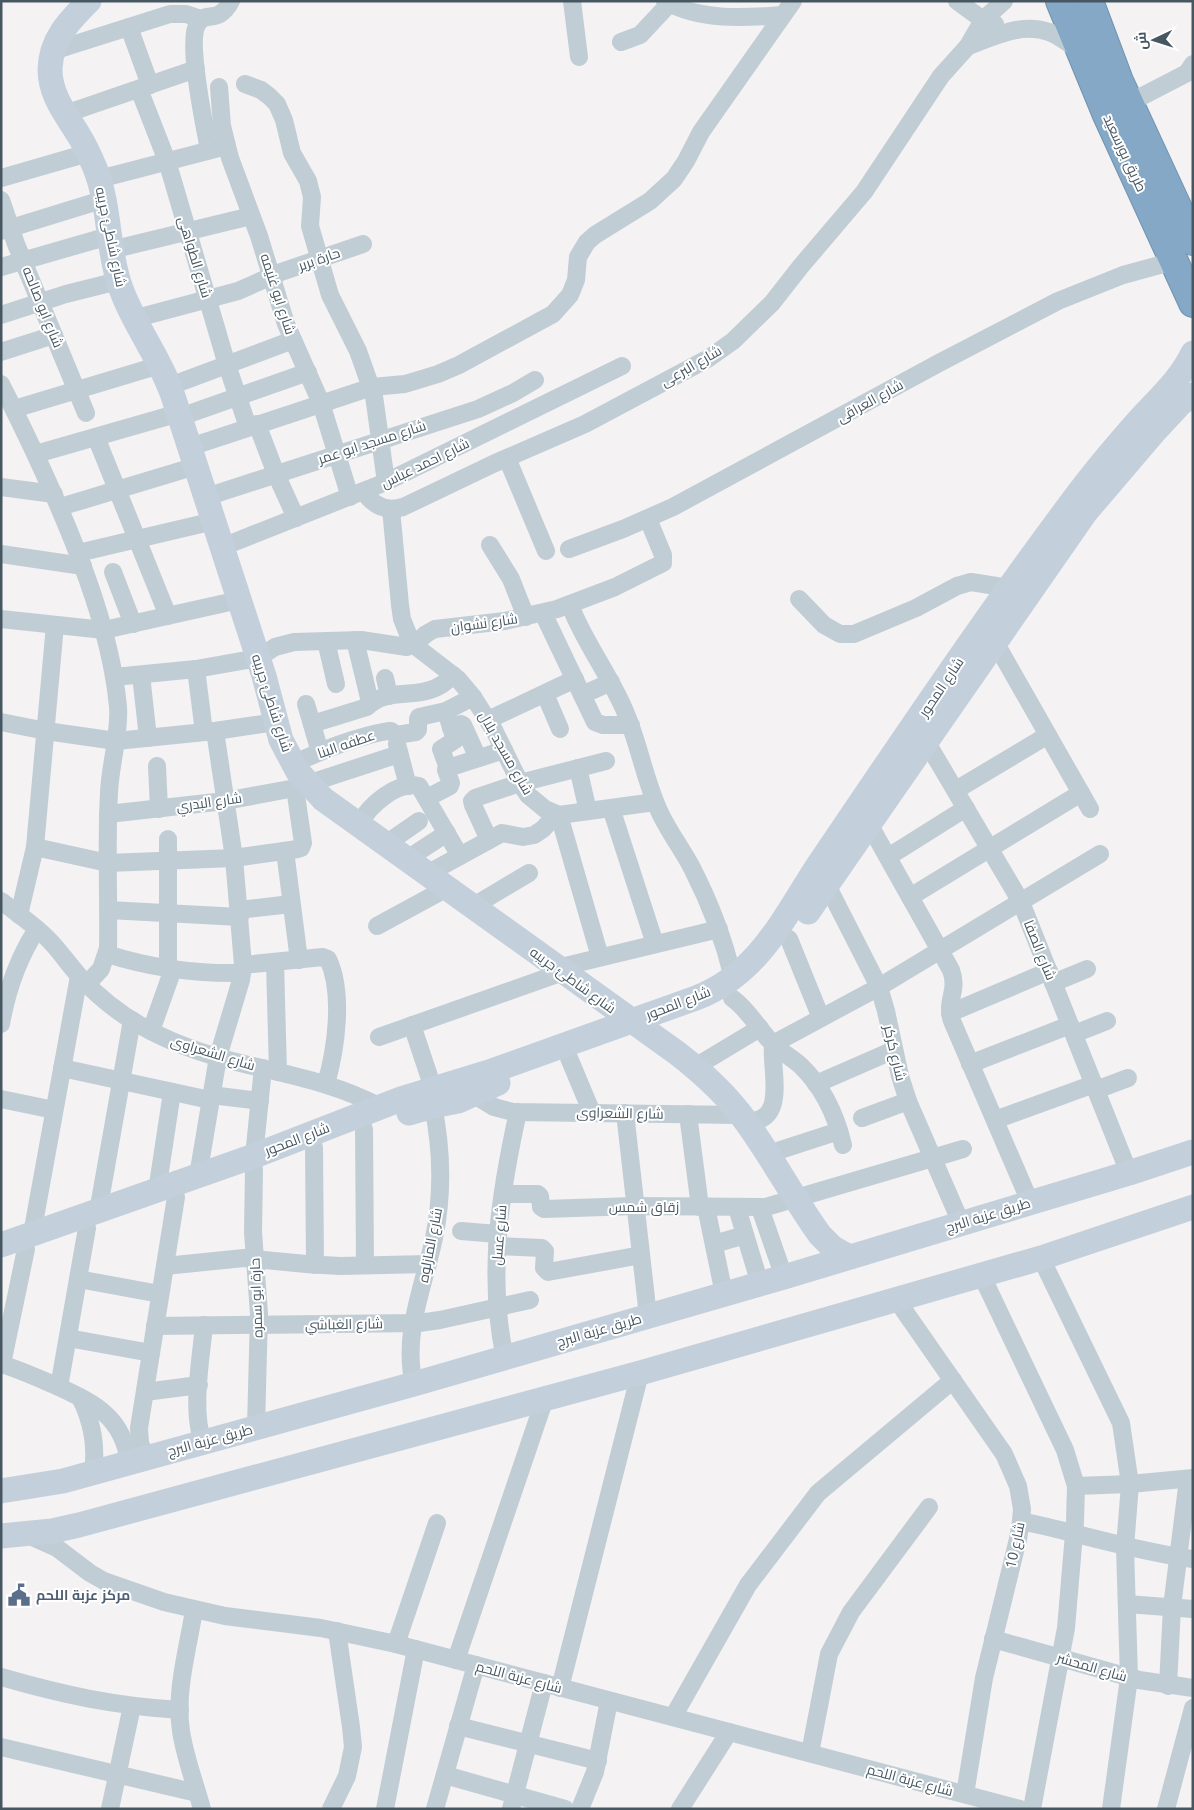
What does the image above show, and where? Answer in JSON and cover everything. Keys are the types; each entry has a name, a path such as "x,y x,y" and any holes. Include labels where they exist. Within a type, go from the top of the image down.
{"highway":[{"name":"طريق بورسعيد","path":"1060,1 1079,51 1193,303"},
{"name":"طريق بورسعيد","path":"1089,1 1129,103 1193,241"}],"street":[{"name":"شارع شاطئ جريبه","path":"89,1 63,28 53,51 50,68 52,84 57,100 88,153 102,189 118,281 133,319 165,376 180,415 258,658 281,740 299,779 323,799 694,1067 713,1084 743,1118 820,1235 833,1248 849,1258"},
{"path":"209,150 196,69 195,30 202,20 221,14 226,10 231,1"},
{"path":"572,1 579,57"},
{"path":"957,1 983,20 1015,30"},
{"name":"شارع البرعى","path":"392,509 403,507 585,424 719,352 755,321 864,192 941,76 968,46 983,20 1004,1"},
{"path":"621,42 640,35 667,2 683,9 718,16 751,17 788,8"},
{"path":"1,487 57,501 118,490 193,457 253,426 372,387 416,381 449,370 553,314 560,309 570,295 578,257 587,242 595,235 650,202 670,183 686,160 701,132 788,8"},
{"path":"53,51 175,13 186,14 202,20"},
{"name":"شارع الطواهى","path":"129,27 227,365 238,397 296,518"},
{"name":"شارع البرعى","path":"968,46 1015,30 1026,29 1045,31 1059,37 1079,51"},
{"path":"1129,103 1187,73 1193,64"},
{"path":"65,114 196,69"},
{"path":"245,84 261,90 277,104 291,148 310,186 312,197 310,226 320,259 334,304 358,351 372,387 377,408 386,482"},
{"name":"شارع ابو غنيمه","path":"219,87 220,116 227,146 271,276 282,315 321,403 337,454 357,494"},
{"path":"6,229 167,161 227,146"},
{"path":"1,178 88,153"},
{"name":"شارع ابو صالحه","path":"1,200 6,229 23,260 86,413"},
{"path":"1,267 23,260 110,243 187,231 251,216"},
{"name":"حارة بربر","path":"133,319 208,300 245,288 271,276 363,244"},
{"name":"شارع العراقى","path":"569,549 648,519 686,500 1050,305 1106,281 1174,261"},
{"path":"1,315 79,290 118,281"},
{"path":"1,352 54,335"},
{"path":"14,408 76,390 227,365 293,340"},
{"name":"شارع المحور","path":"732,988 768,943 1009,588 1106,458 1173,385 1193,353"},
{"name":"شارع احمد عباس","path":"222,547 386,482 622,366"},
{"path":"36,454 180,415 308,372"},
{"name":"شارع مسجد ابو عمر","path":"206,497 490,404 535,380"},
{"path":"1,384 36,454 80,559 104,630 118,709 108,814 107,954 98,973 83,980 62,1068 29,1242 2,1364 59,1387 99,1408 114,1423 137,1460"},
{"name":"شارع المحور","path":"166,1194 198,1176 314,1147 364,1129 489,1072 637,1025 702,1011 732,988 759,977 789,939 827,885 1062,544 1104,489 1160,425 1181,403 1193,395"},
{"path":"96,437 168,616"},
{"path":"507,458 546,551"},
{"path":"114,678 196,669 258,658 275,647 288,643 355,640 404,647 414,645 407,632 401,612 392,509 375,504 357,494"},
{"name":"شارع نشوان","path":"414,645 426,634 436,630 483,625 535,615 615,588 663,562 663,555 648,519"},
{"path":"1,554 80,559 137,539 214,521"},
{"path":"490,544 579,687 597,723 603,725 631,725"},
{"path":"113,572 133,624"},
{"path":"800,599 824,625 840,634 854,634 916,608 957,586 971,582 1009,588"},
{"path":"1,619 104,630 239,600"},
{"path":"570,604 588,645 611,682 631,725 646,779 655,802 665,823 698,879 719,929 732,988 747,1012 773,1044 800,1066 816,1084 828,1103 841,1138 768,1154"},
{"path":"18,914 35,847 55,625"},
{"path":"355,640 370,702"},
{"path":"326,641 336,684"},
{"path":"995,642 1090,809"},
{"name":"شارع مسجد بلال","path":"414,645 453,675 472,697 488,720 520,783 533,801 559,815"},
{"path":"196,669 225,801 234,858 243,969 218,1057 198,1176"},
{"path":"141,674 148,738"},
{"path":"312,724 367,707 370,702 390,696 432,690 446,682 453,675"},
{"path":"385,678 390,696"},
{"path":"488,720 545,694 611,682"},
{"path":"545,694 560,729"},
{"name":"عطفه البنا","path":"299,779 320,752 346,742 388,731 394,734 416,732 420,717 448,720 472,697"},
{"path":"306,704 320,752"},
{"path":"338,716 346,742"},
{"path":"448,720 463,724 478,758"},
{"path":"427,798 450,786 446,770 448,768 441,749 454,741 448,720"},
{"path":"1,722 46,731 116,741 209,732 276,722"},
{"path":"394,734 408,786"},
{"path":"956,790 1048,735"},
{"name":"شارع الصفا","path":"926,741 1021,902 1129,1173"},
{"path":"448,768 504,750"},
{"path":"35,847 108,863 234,858 298,849 303,843 299,779 399,754"},
{"path":"489,840 473,805 473,800 520,783 606,761"},
{"path":"157,766 159,809"},
{"path":"578,768 588,811"},
{"name":"شارع البدري","path":"108,814 225,801 299,779"},
{"path":"358,824 366,813 381,799 408,786 419,786 460,856"},
{"path":"910,897 1082,793"},
{"path":"377,926 437,881 460,856 489,840 505,833 517,836 534,835 559,815 655,802"},
{"path":"611,808 655,944"},
{"path":"888,857 966,808"},
{"path":"559,815 600,957"},
{"path":"386,844 419,822"},
{"path":"869,824 951,970 954,981 950,1005 953,1024 1030,1202"},
{"path":"407,859 448,834"},
{"path":"151,1031 170,969 168,840"},
{"path":"285,851 298,960"},
{"path":"773,1044 878,988 1100,854"},
{"path":"472,907 529,873"},
{"name":"شارع كركر","path":"827,885 878,988 886,1011 908,1101 961,1223"},
{"name":"شارع الشعراوى","path":"1,901 37,928 83,980 104,1000 151,1031 184,1046 218,1057 326,1084 349,1092 380,1107"},
{"path":"108,910 168,914 239,914 291,904"},
{"path":"1,1024 16,968 37,928"},
{"path":"379,1037 600,957 719,929"},
{"path":"789,939 821,1018"},
{"path":"107,954 170,969 213,973 275,962 325,958 329,962 332,974 336,998 337,1023 335,1048 326,1084"},
{"name":"حارة ابو سمره","path":"256,1427 259,1325 253,1200 254,1162 260,1101 270,1070 275,962"},
{"path":"950,1013 1051,977 1087,969"},
{"path":"59,1387 78,1279 121,1081 132,1020"},
{"path":"970,1064 1072,1029 1107,1021"},
{"name":"شارع المازلوه","path":"412,1025 433,1097 438,1133 440,1180 436,1226 413,1323 410,1353 414,1384"},
{"name":"شارع المحور","path":"1,1258 29,1242 254,1162 380,1107 433,1097 452,1103 493,1085 569,1058 637,1025"},
{"path":"694,1067 760,1028"},
{"path":"743,1118 756,1121 770,1111 773,1105 775,1091 772,1057 773,1044"},
{"path":"816,1084 894,1050"},
{"path":"569,1058 592,1113"},
{"path":"62,1068 172,1092 260,1101"},
{"path":"995,1120 1128,1078"},
{"path":"137,1460 141,1448 139,1433 144,1392 165,1266 166,1194 172,1092"},
{"name":"شارع الشعراوى","path":"473,1094 494,1107 518,1112 688,1114 743,1118"},
{"path":"1,1099 54,1110"},
{"path":"862,1118 908,1101"},
{"name":"شارع عسل","path":"505,1358 497,1308 497,1240 503,1194 518,1112"},
{"path":"625,1113 648,1316"},
{"path":"688,1114 703,1207 714,1244 724,1294"},
{"path":"364,1129 365,1265"},
{"path":"314,1147 315,1265"},
{"name":"زقاق شمس","path":"503,1194 538,1194 541,1207 544,1209 635,1206 760,1208 773,1206 963,1149"},
{"name":"طريق عزبة البرج","path":"1,1491 48,1484 414,1384 849,1258 1193,1152"},
{"path":"13,1535 52,1531 97,1521 640,1373 980,1274 1042,1258 1193,1207"},
{"path":"738,1208 760,1284"},
{"path":"760,1208 784,1277"},
{"path":"462,1231 497,1240 543,1248 545,1253 544,1268 548,1272 641,1255"},
{"path":"714,1244 745,1235"},
{"name":"شارع المحور","path":"1,1245 29,1242"},
{"path":"165,1266 233,1258 255,1258 315,1265 428,1264"},
{"path":"1042,1258 1121,1423 1130,1484 1124,1547 1129,1678 1111,1809"},
{"path":"980,1274 1065,1450 1076,1486 1066,1628 1032,1809"},
{"path":"78,1279 160,1294"},
{"name":"شارع 10","path":"896,1299 1010,1464 1020,1497 1021,1520 1018,1540 993,1640 977,1716 965,1794"},
{"name":"شارع الغباشي","path":"155,1326 413,1323 440,1320 530,1300"},
{"path":"203,1442 197,1418 204,1326"},
{"path":"68,1338 151,1353"},
{"path":"513,1802 528,1744 552,1685 640,1373"},
{"path":"673,1717 748,1585 818,1493 953,1380"},
{"path":"144,1392 199,1385"},
{"path":"80,1397 89,1416 94,1437 93,1472"},
{"path":"456,1660 545,1398"},
{"path":"1076,1486 1130,1484 1190,1478 1185,1558 1172,1608 1168,1686"},
{"path":"810,1754 829,1654 851,1612 929,1507"},
{"path":"1021,1520 1074,1532 1124,1547 1185,1558"},
{"path":"396,1644 437,1523"},
{"name":"شارع عزبة اللحم","path":"13,1535 57,1548 90,1573 111,1584 194,1610 337,1631 396,1644 1020,1809"},
{"path":"1126,1604 1193,1609"},
{"path":"194,1610 181,1688 180,1710 184,1747 199,1801"},
{"path":"331,1809 348,1776 353,1747 337,1631"},
{"name":"شارع المحشر","path":"993,1640 1129,1678 1168,1686 1193,1688"},
{"path":"385,1809 416,1649"},
{"path":"435,1809 476,1665"},
{"path":"1,1677 60,1694 132,1706 180,1710"},
{"path":"580,1809 592,1782 598,1761 609,1700"},
{"path":"110,1809 132,1706"},
{"path":"1166,1809 1193,1708"},
{"path":"458,1726 598,1761"},
{"path":"680,1809 729,1732"},
{"path":"1,1747 117,1774 199,1801"},
{"path":"445,1775 513,1802 565,1809"}],"place":[{"name":"مركز عزبة اللحم","path":"19,1595"}]}
